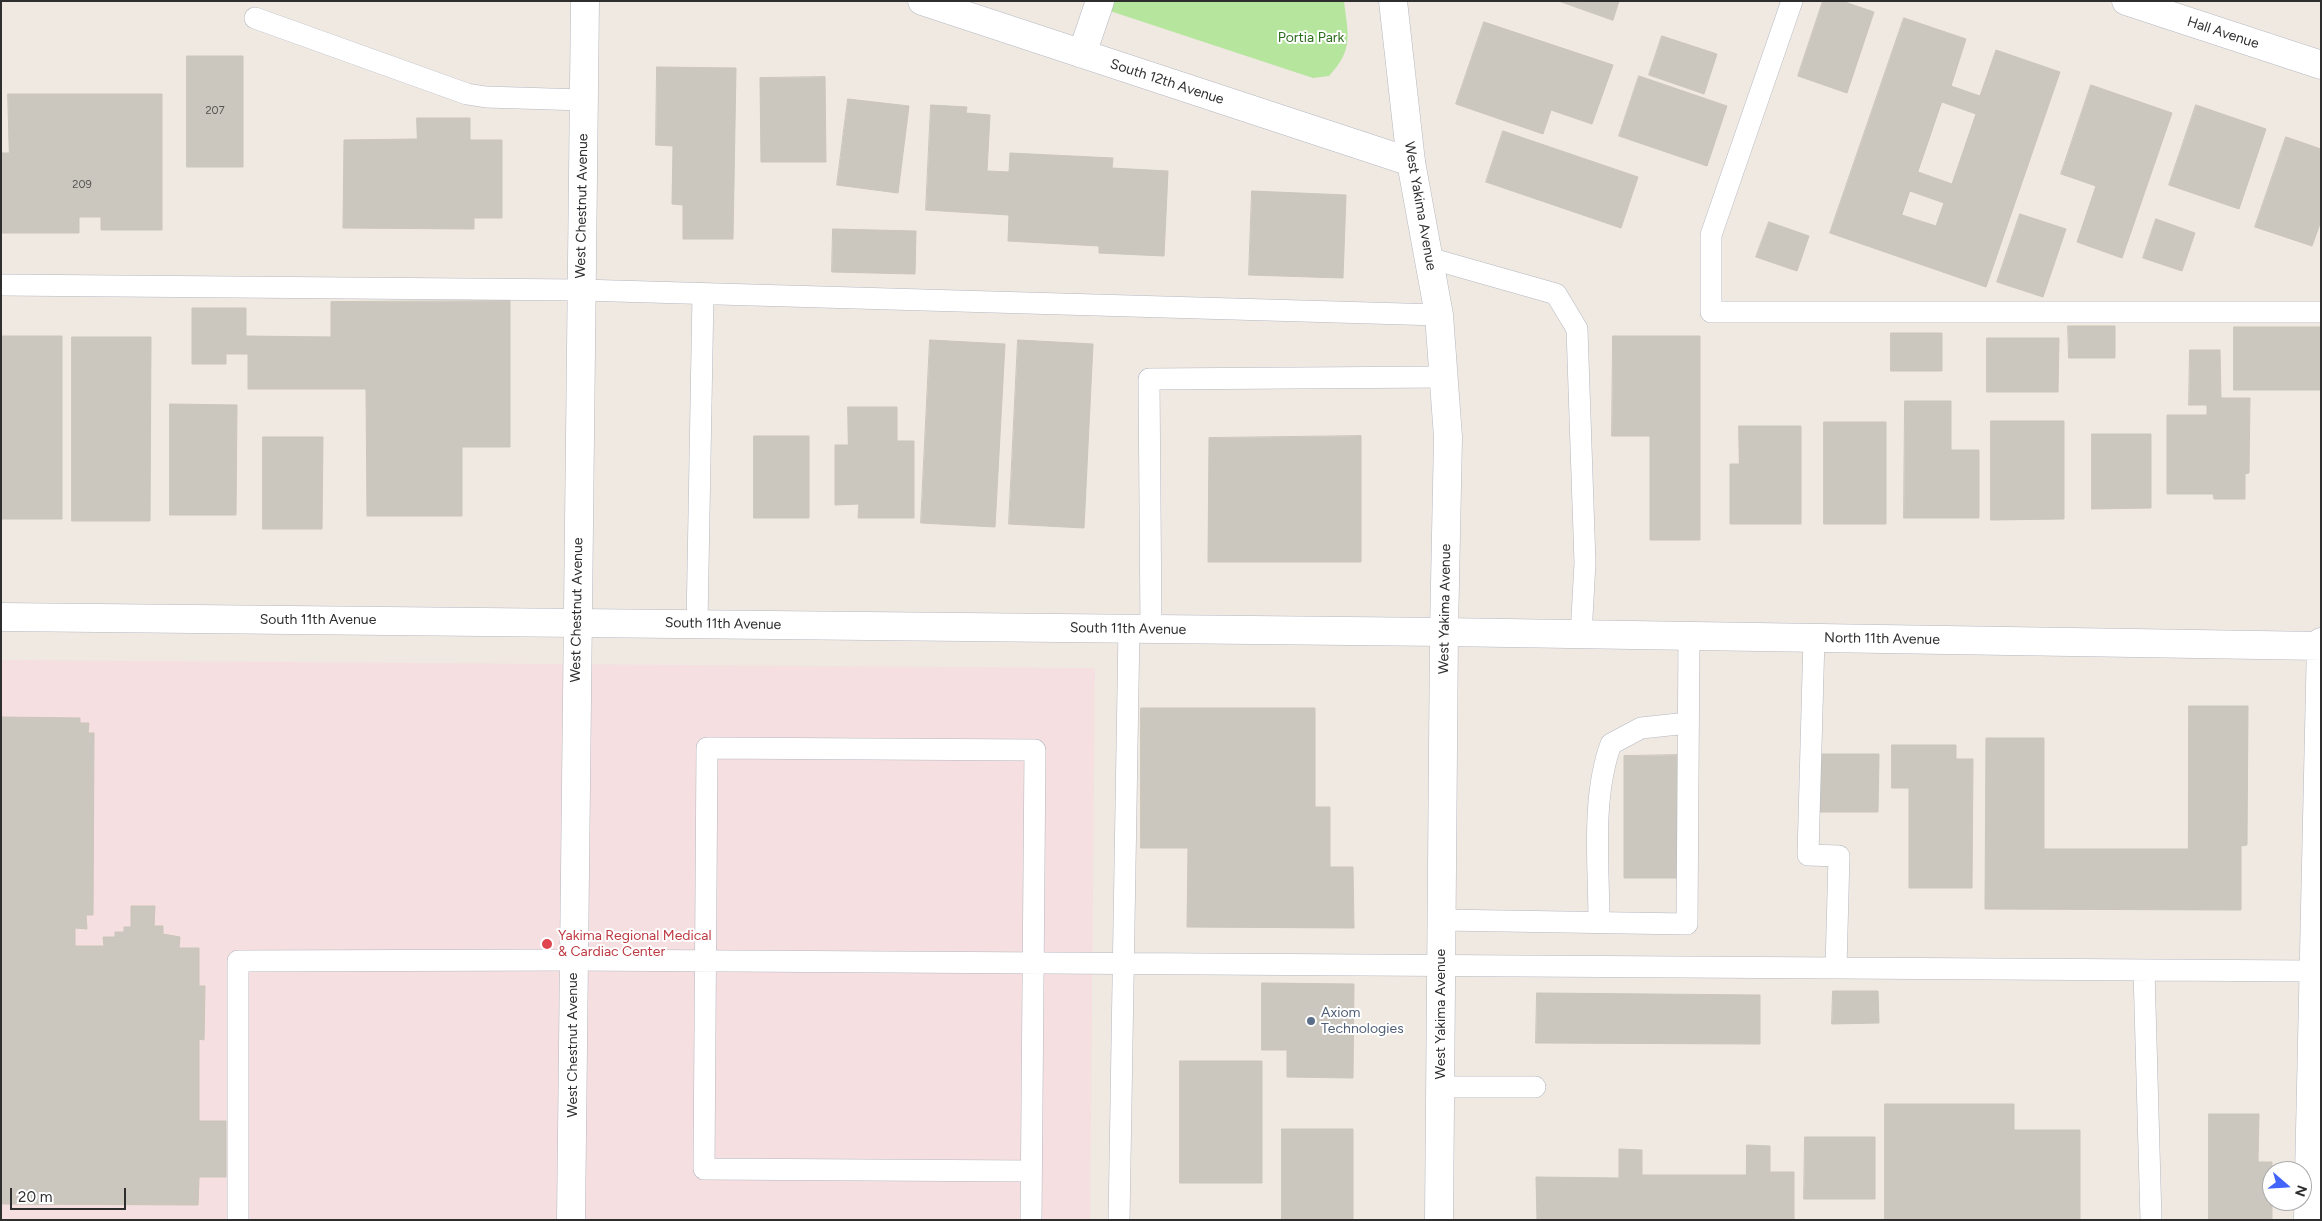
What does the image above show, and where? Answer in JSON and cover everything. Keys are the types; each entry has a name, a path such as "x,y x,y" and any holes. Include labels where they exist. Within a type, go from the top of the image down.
{"street":[{"name":"West Chestnut Avenue","path":"571,1220 585,1"},
{"name":"South 12th Avenue","path":"922,1 1411,162"},
{"path":"1082,54 1100,1"},
{"name":"West Yakima Avenue","path":"1393,1 1411,162 1439,315 1448,437 1444,632 1439,1220"},
{"name":"Hall Avenue","path":"2126,1 2321,66"},
{"name":"South 11th Avenue","path":"1,617 1444,632"},
{"name":"North 11th Avenue","path":"1444,632 2320,645"},
{"path":"2308,1220 2320,645"}],"lane":[{"path":"1792,1 1711,235 1711,312 2321,312"},
{"path":"255,18 467,94 486,98 583,100"},
{"path":"1429,258 1556,294 1578,330 1585,563 1581,635"},
{"path":"1,285 581,290 1439,315"},
{"path":"697,624 703,294"},
{"path":"1119,1220 1123,964 1140,629 1149,379 1444,377"},
{"path":"1442,920 1687,924 1689,636"},
{"path":"1814,638 1808,855 1839,856 1836,968"},
{"path":"1599,923 1599,806 1602,768 1611,744 1641,728 1688,723"},
{"path":"1031,1171 704,1169 707,748 1035,750 1031,1220"},
{"path":"238,1220 238,961 573,960 2313,972"},
{"path":"2144,970 2151,1220"},
{"path":"1440,1087 1535,1088"}],"shaded area":[{"name":"Yakima Regional Medical & Cardiac Center","path":"1,660 1095,668 1090,1220 1,1220"}],"green space":[{"name":"Portia Park","path":"1114,1 1344,1 1348,33 1346,49 1329,76 1313,78 1110,11"}],"building":[{"path":"1559,1 1619,1 1613,20"},
{"path":"1823,1 1842,1 1874,12 1847,93 1798,76"},
{"path":"1904,18 1966,39 1951,86 1980,96 1996,50 2060,72 1986,287 1830,233","holes":["1942,102 1976,114 1952,184 1918,172","1910,191 1944,203 1936,226 1902,215"]},
{"path":"1484,22 1613,65 1592,124 1551,110 1543,134 1456,104"},
{"path":"1662,36 1717,54 1704,94 1649,75"},
{"path":"187,56 243,56 243,167 187,167"},
{"path":"657,67 736,68 733,239 683,239 683,205 672,204 673,146 656,145"},
{"path":"1639,76 1727,106 1707,166 1619,136"},
{"path":"825,77 826,162 761,162 760,78"},
{"path":"2091,85 2172,113 2122,258 2077,242 2096,186 2061,174"},
{"path":"8,94 162,94 162,230 101,230 101,217 79,217 79,233 1,233 1,153 9,153"},
{"path":"848,99 909,106 898,193 837,185"},
{"path":"931,105 967,107 966,113 990,115 987,171 1009,172 1010,153 1113,158 1112,168 1168,171 1164,256 1099,253 1099,246 1008,241 1009,215 926,210"},
{"path":"2196,105 2266,129 2239,209 2169,185"},
{"path":"417,118 470,118 470,140 502,140 502,218 474,218 474,229 343,228 344,140 417,139"},
{"path":"1503,131 1638,177 1621,228 1486,182"},
{"path":"2286,137 2321,149 2321,221 2312,246 2255,227"},
{"path":"1252,191 1346,195 1343,278 1249,275"},
{"path":"2020,214 2066,229 2043,297 1997,282"},
{"path":"2156,219 2195,233 2182,271 2143,258"},
{"path":"1769,222 1809,236 1797,271 1756,257"},
{"path":"833,229 916,231 915,274 832,272"},
{"path":"510,301 510,447 462,447 462,516 367,516 366,389 248,389 248,354 226,354 226,364 192,364 192,308 246,308 246,336 331,337 331,302"},
{"path":"2068,326 2115,326 2115,358 2069,358"},
{"path":"2234,327 2321,327 2321,390 2234,390"},
{"path":"1891,333 1942,333 1942,371 1891,371"},
{"path":"1,336 62,336 62,519 1,519"},
{"path":"1613,336 1700,336 1700,540 1650,540 1650,436 1612,436"},
{"path":"72,337 151,337 150,521 72,521"},
{"path":"1987,338 2059,338 2058,392 1987,392"},
{"path":"930,340 1005,344 995,527 921,523"},
{"path":"1018,340 1093,344 1084,528 1009,524"},
{"path":"2190,350 2220,350 2221,398 2250,398 2249,473 2245,474 2245,499 2214,499 2213,494 2167,494 2167,415 2207,415 2207,405 2189,405"},
{"path":"1905,401 1951,401 1951,450 1979,450 1979,518 1904,518"},
{"path":"170,404 237,405 236,515 170,515"},
{"path":"848,407 897,407 897,441 914,441 914,518 858,518 859,504 835,505 835,445 848,445"},
{"path":"1991,421 2064,421 2064,519 1991,520"},
{"path":"1824,422 1886,422 1886,524 1824,524"},
{"path":"1739,426 1801,426 1801,524 1730,524 1730,464 1739,464"},
{"path":"2092,434 2151,434 2151,508 2092,509"},
{"path":"754,436 809,436 809,518 754,518"},
{"path":"1361,436 1361,562 1208,562 1209,438"},
{"path":"263,437 323,437 322,529 263,529"},
{"path":"2189,706 2248,706 2247,845 2241,846 2241,910 1985,909 1986,738 2044,738 2044,849 2188,849"},
{"path":"1141,708 1315,708 1315,807 1330,807 1330,867 1353,867 1354,928 1187,927 1188,848 1141,848"},
{"path":"1,717 80,718 80,723 89,723 88,733 94,733 93,915 86,915 87,929 75,928 75,946 104,946 103,937 115,937 115,932 124,932 124,927 131,927 131,906 155,906 154,926 163,926 163,934 180,937 179,948 199,948 199,986 205,986 204,1040 199,1039 199,1121 226,1121 226,1177 199,1177 198,1205 1,1204"},
{"path":"1892,745 1956,745 1956,759 1973,759 1972,888 1909,888 1909,788 1892,788"},
{"path":"1818,754 1879,754 1878,812 1818,812"},
{"path":"1679,755 1678,878 1624,878 1624,756"},
{"path":"1262,983 1354,984 1353,1078 1287,1077 1287,1050 1262,1050"},
{"path":"1833,991 1878,991 1879,1023 1832,1024"},
{"path":"1537,993 1760,995 1760,1044 1536,1043"},
{"path":"1180,1061 1262,1061 1262,1183 1180,1183"},
{"path":"1885,1104 2014,1104 2014,1130 2080,1130 2080,1220 1885,1220"},
{"path":"2209,1114 2259,1114 2258,1162 2262,1162 2262,1211 2272,1211 2272,1220 2209,1220"},
{"path":"1282,1129 1353,1129 1353,1220 1282,1220"},
{"path":"1805,1137 1875,1137 1875,1199 1804,1199"},
{"path":"1747,1145 1770,1146 1770,1172 1794,1172 1794,1220 1537,1220 1536,1177 1619,1178 1619,1149 1642,1150 1642,1175 1746,1175"}],"place":[{"name":"Yakima Regional Medical & Cardiac Center","path":"547,944"},
{"name":"Axiom Technologies","path":"1311,1021"}]}
